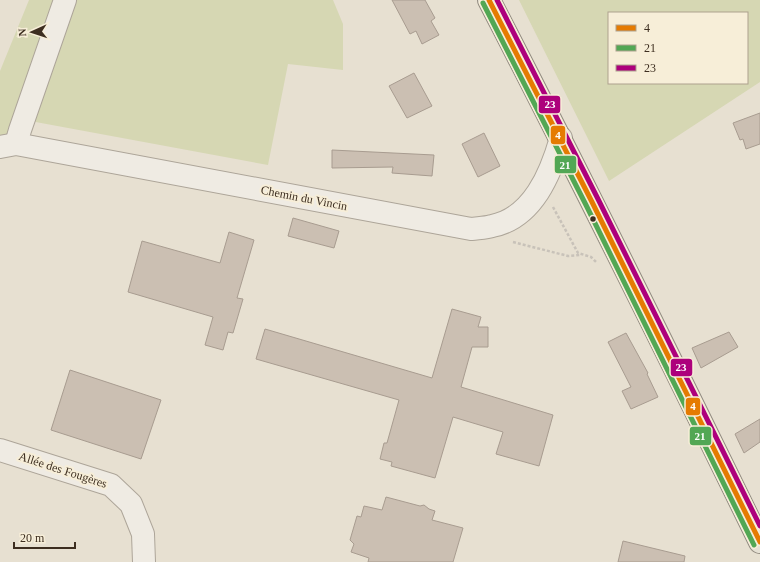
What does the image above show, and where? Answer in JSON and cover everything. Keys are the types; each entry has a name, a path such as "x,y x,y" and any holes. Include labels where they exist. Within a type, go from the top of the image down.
{"main road":[{"path":"489,0 561,138 760,542"}],"street":[{"path":"8,145 20,130 65,0"},
{"name":"Chemin du Vincin","path":"8,145 471,228 493,226 511,219 528,206 544,184 551,171 561,138"},
{"name":"Allée des Fougères","path":"0,450 111,485 131,504 143,534 144,562"}],"path":[{"path":"544,184 556,214 578,254 580,255"},
{"path":"509,241 568,256 580,255 591,257 598,264"}],"green space":[{"path":"29,0 333,0 343,24 343,70 288,64 268,165 14,118 6,154 0,158 0,71"},
{"path":"519,0 760,0 760,82 609,181"}],"building":[{"path":"392,0 425,0 435,18 431,21 439,35 422,44 416,31 410,34"},
{"path":"414,73 432,106 407,118 389,86"},
{"path":"760,113 760,144 746,149 743,139 740,140 733,123"},
{"path":"484,133 500,166 478,177 462,144"},
{"path":"332,150 434,155 432,176 392,173 393,167 332,168"},
{"path":"293,218 339,231 334,248 288,236"},
{"path":"229,232 254,240 237,298 243,299 233,333 228,332 223,350 205,345 213,317 128,292 142,241 220,263"},
{"path":"452,309 481,317 478,327 488,327 488,347 472,347 461,387 553,415 539,466 496,454 503,432 453,417 435,478 391,466 392,462 380,459 384,443 387,443 399,400 256,359 265,329 432,378"},
{"path":"729,332 738,347 701,368 692,348"},
{"path":"626,333 648,373 647,374 658,397 631,409 622,391 631,387 608,342"},
{"path":"70,370 161,400 141,459 51,430"},
{"path":"760,419 760,442 744,453 735,434"},
{"path":"386,497 420,506 424,505 435,511 432,520 463,528 453,562 368,562 369,558 351,552 354,544 350,540 357,516 361,517 364,506 382,510"},
{"path":"623,541 685,556 684,562 618,562"}],"transit line":[{"name":"4","path":"489,0 592,202 760,542"},
{"name":"23","path":"497,0 598,199 760,526"},
{"name":"21","path":"483,3 586,205 754,545"}]}
